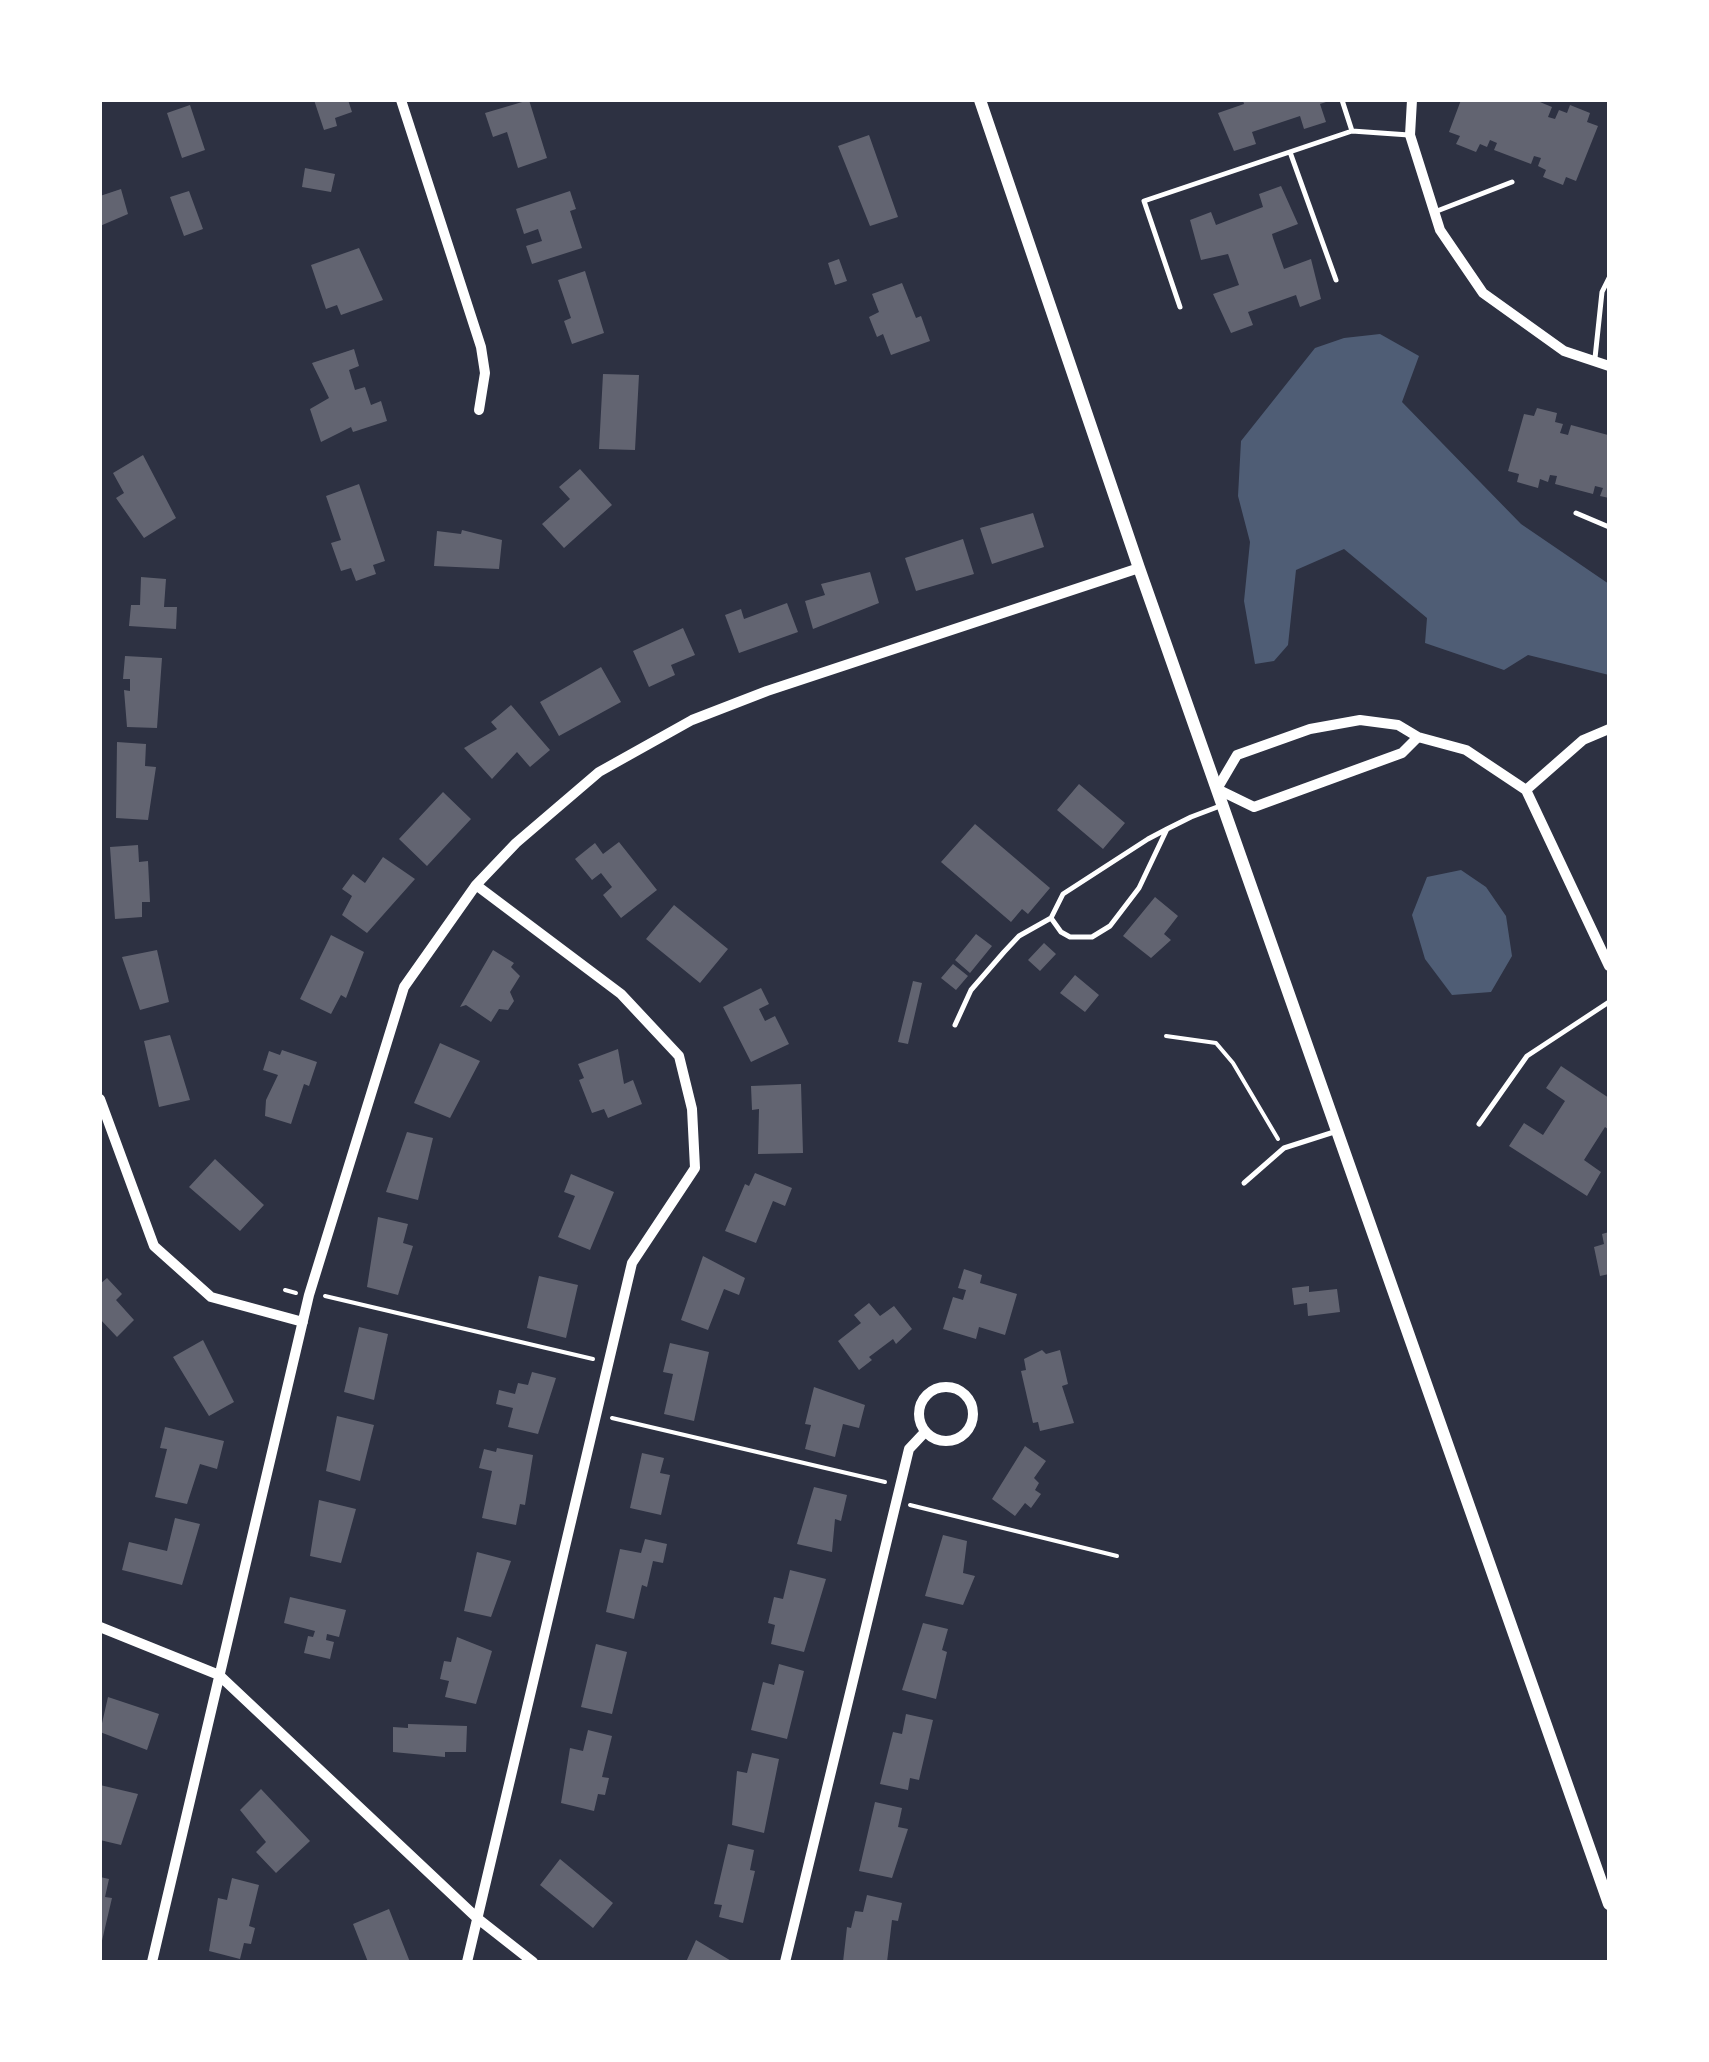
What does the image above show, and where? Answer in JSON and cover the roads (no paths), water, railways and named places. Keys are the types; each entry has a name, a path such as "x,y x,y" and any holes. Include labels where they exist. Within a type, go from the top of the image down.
{"street":[{"path":"401,100 481,346 485,373 479,410"},
{"path":"980,100 1139,568 1609,1904"},
{"path":"1412,100 1410,135 1440,230 1483,292 1564,352 1609,366"},
{"path":"152,1962 309,1295 404,987 476,885 516,843 598,772 692,720 1139,568"},
{"path":"1217,789 1237,755 1310,729 1360,720 1398,725 1418,737 1466,750 1526,790 1609,966"},
{"path":"1526,790 1583,740 1609,730"},
{"path":"1217,789 1254,807 1402,753 1418,737"},
{"path":"466,1962 632,1263 695,1168 692,1109 680,1056 621,994 476,885"},
{"path":"100,1100 154,1246 211,1298 303,1322"},
{"path":"948,1386 965,1394 973,1418 965,1433 941,1441 925,1432 918,1414 924,1397 948,1386"},
{"path":"785,1962 908,1449 925,1432"},
{"path":"100,1627 219,1675 477,1918 534,1962"},
{"path":"1588,1845 1609,1887"}],"lane":[{"path":"1342,100 1352,131"},
{"path":"1180,307 1144,201 1352,131 1410,135"},
{"path":"1290,152 1336,280"},
{"path":"1436,210 1512,182"},
{"path":"1595,361 1602,292 1609,278"},
{"path":"1576,513 1609,527"},
{"path":"955,1025 971,990 1019,936 1051,918 1063,894 1166,829 1223,805"},
{"path":"1051,918 1070,937 1092,936 1110,926 1138,888 1166,829"},
{"path":"1479,1124 1527,1056 1609,1002"},
{"path":"1244,1183 1284,1148 1337,1131"}],"water":[{"path":"1380,334 1419,356 1402,402 1521,524 1609,584 1609,675 1528,655 1504,670 1425,643 1427,618 1344,549 1296,570 1288,645 1274,661 1255,664 1244,601 1250,542 1238,496 1241,441 1315,348 1344,338"},
{"path":"1461,870 1486,887 1506,916 1512,956 1491,992 1452,995 1425,959 1412,915 1427,877"}]}
